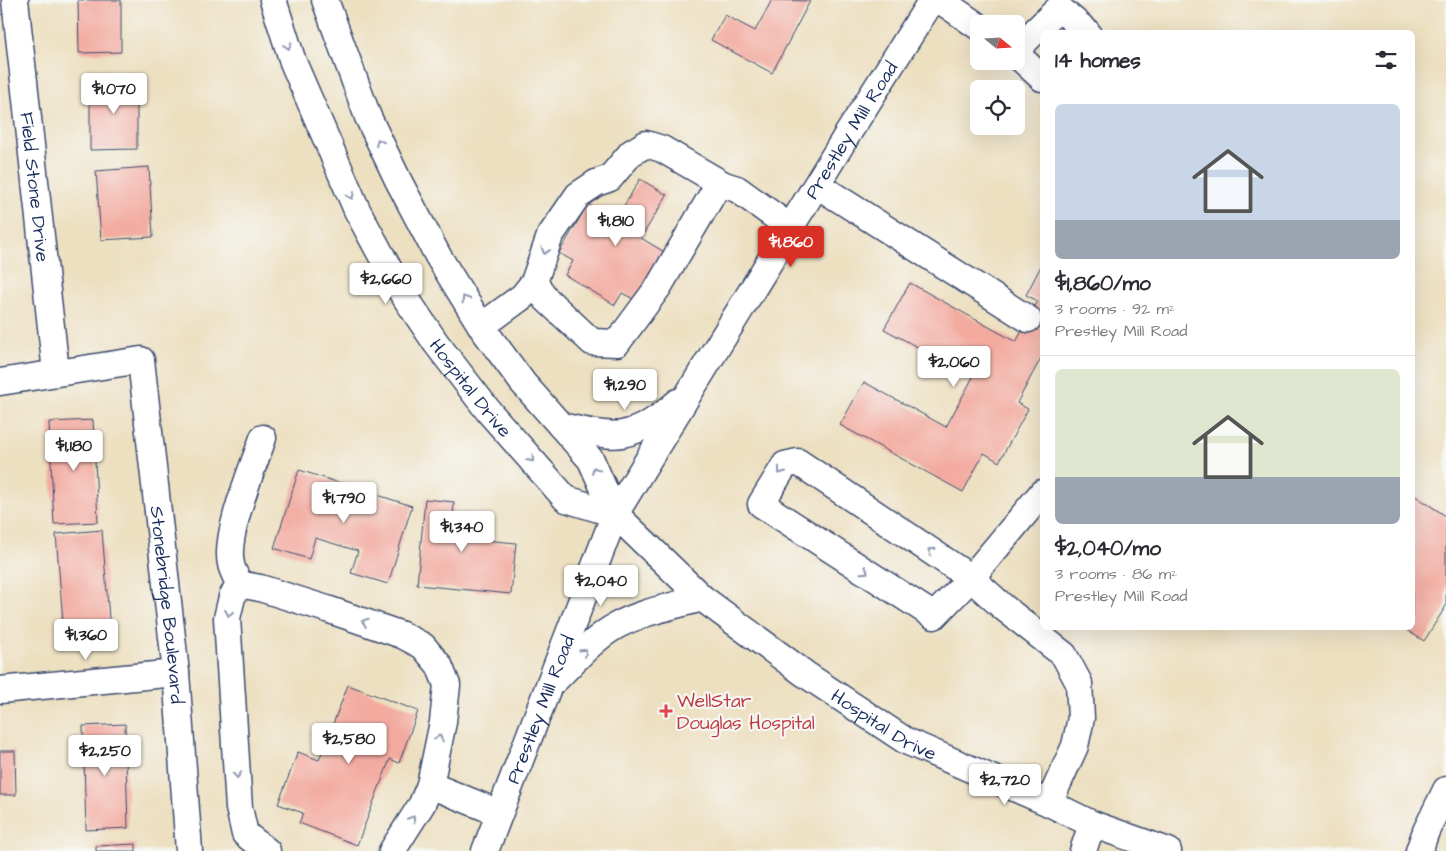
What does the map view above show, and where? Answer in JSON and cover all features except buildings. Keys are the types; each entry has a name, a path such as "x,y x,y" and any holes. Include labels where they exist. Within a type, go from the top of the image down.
{"street":[{"name":"Field Stone Drive","path":"15,0 56,372"},
{"name":"Hospital Drive","path":"273,0 293,62 357,210 400,288 431,336 490,413 566,499 615,514"},
{"name":"Hospital Drive","path":"325,0 368,117 438,256 482,326 523,383 591,460 615,514 702,598 805,674 906,741 1049,803 1092,824 1168,851"},
{"name":"Prestley Mill Road","path":"485,851 615,514 932,0"},
{"path":"940,0 970,21"},
{"path":"1025,41 1059,8 1085,30"},
{"path":"1025,62 1040,76"},
{"path":"482,326 523,296 534,282 550,236 578,195 596,183 610,178 631,153 646,144 662,148 724,185 737,189 791,228"},
{"path":"534,282 551,304 592,342 617,343 658,286 715,190 724,185"},
{"path":"817,185 1028,320"},
{"name":"Stonebridge Boulevard","path":"56,372 141,360 176,673 189,851"},
{"path":"0,382 56,372"},
{"path":"561,426 604,434 620,434 641,428 661,417 689,394"},
{"path":"240,584 231,564 229,547 238,511 263,438"},
{"path":"1040,495 971,578 934,616 761,504 785,465 798,462 971,578 1003,607 1064,655 1079,683 1081,718 1075,746 1049,803"},
{"path":"240,584 260,588 327,609 402,635 423,646 439,665 446,685 443,722 430,785 422,804 392,851"},
{"path":"240,584 232,597 227,618 239,808 245,834 267,851"},
{"path":"549,686 600,637 616,626 635,617 702,598"},
{"path":"0,690 176,673"},
{"path":"430,785 498,814"},
{"path":"1419,851 1426,831 1446,790"},
{"path":"1083,851 1092,824"}],"place":[{"name":"WellStar Douglas Hospital","path":"666,711"}]}
